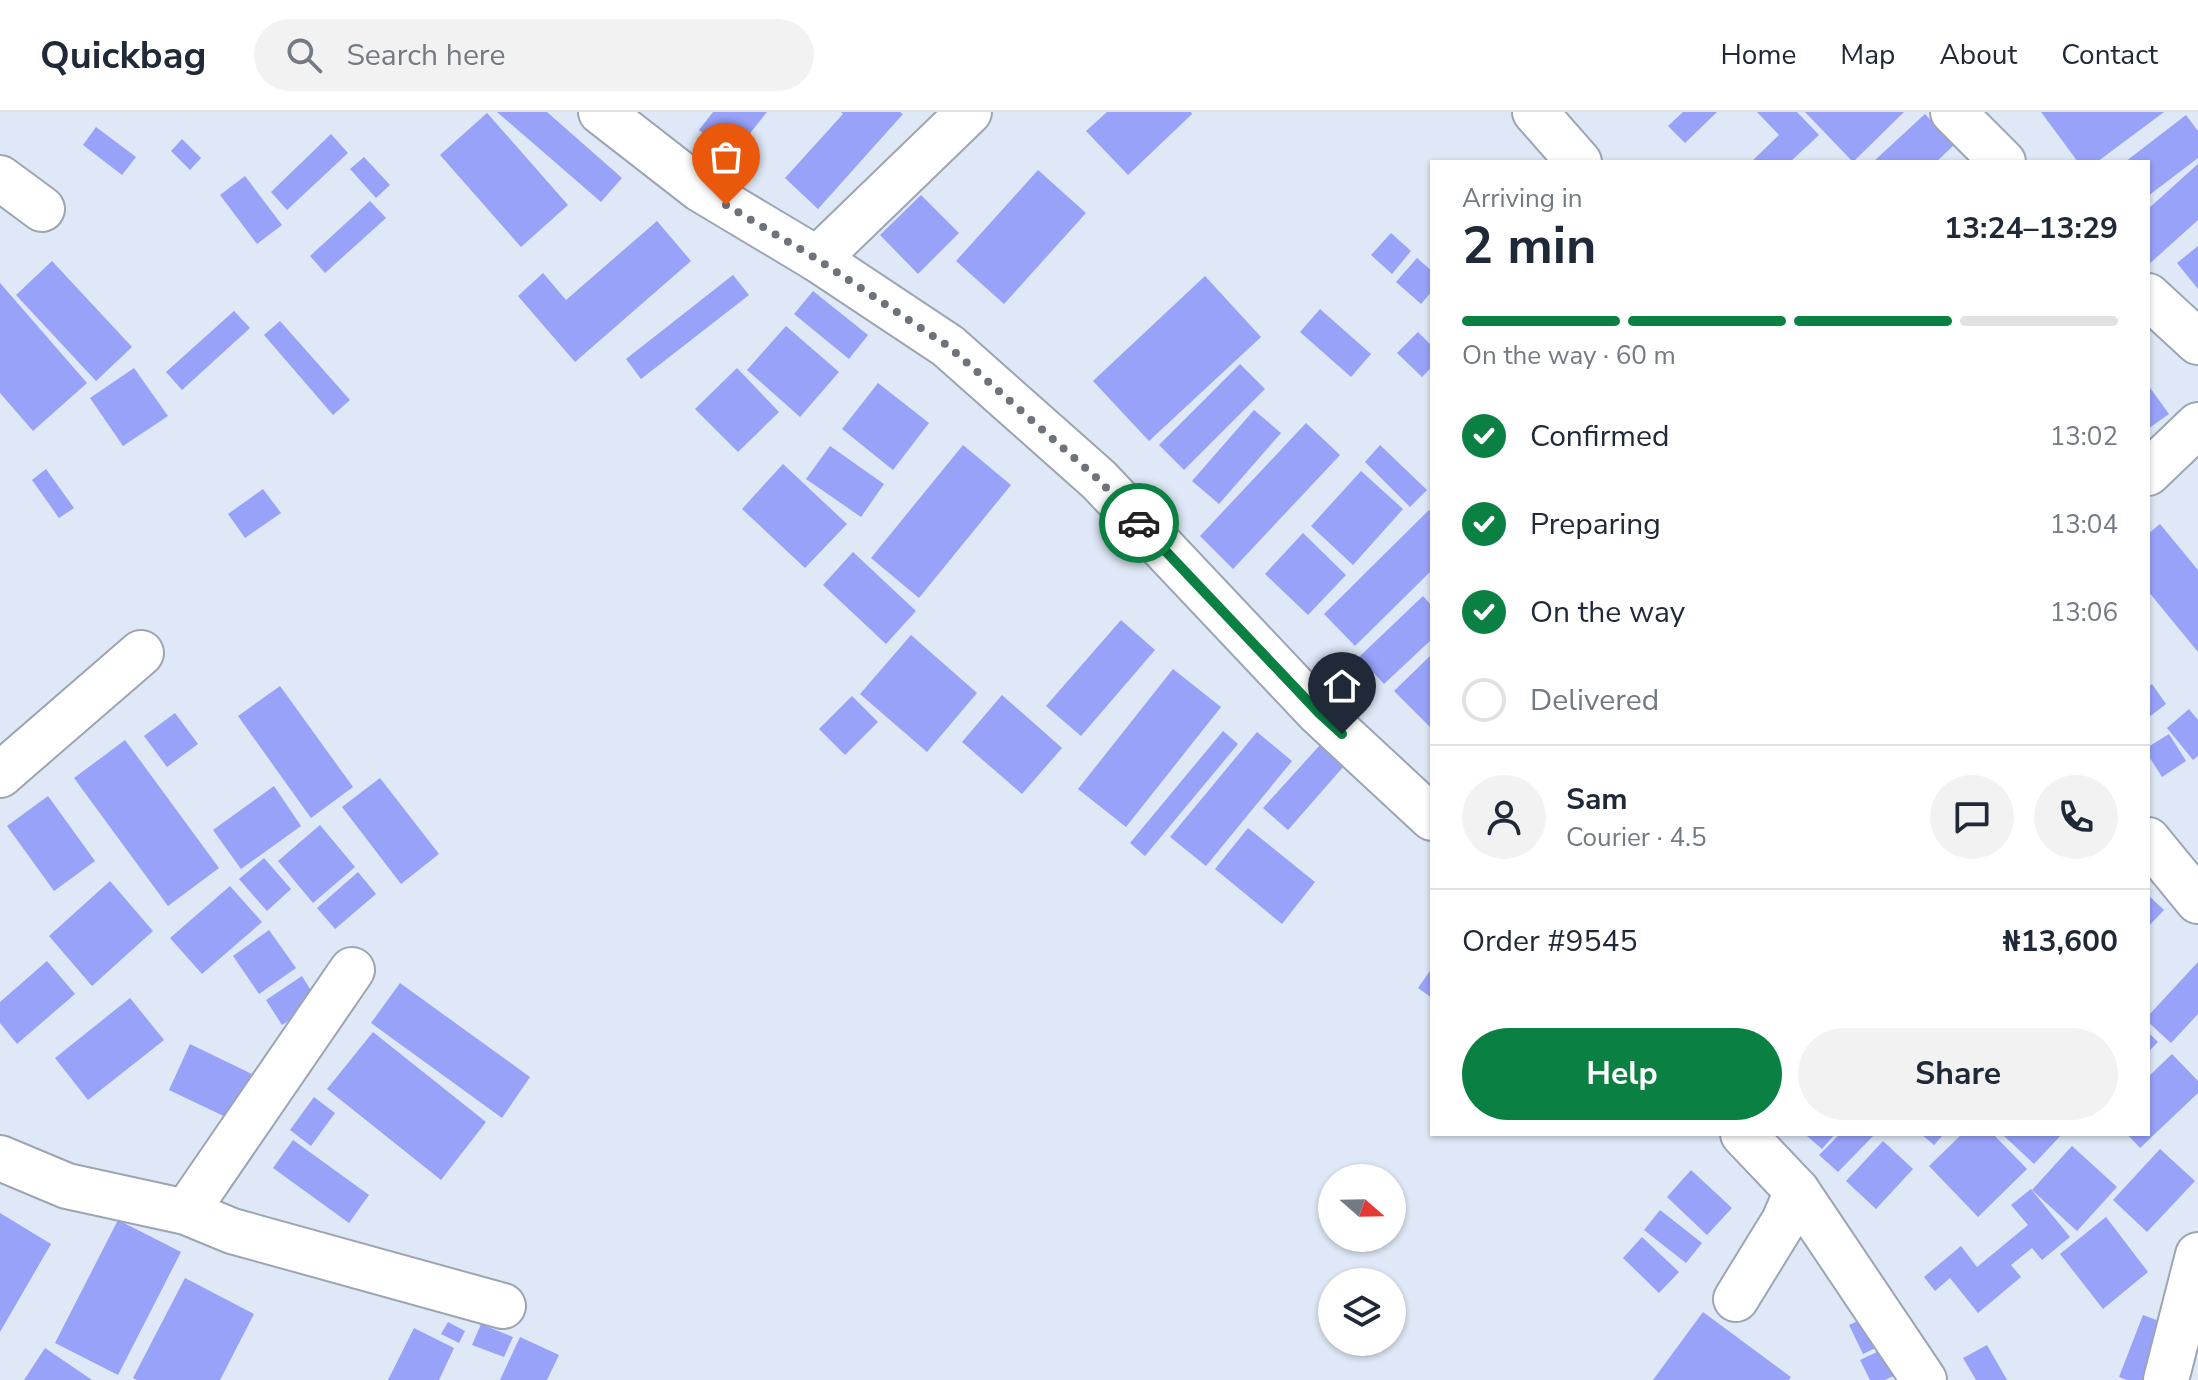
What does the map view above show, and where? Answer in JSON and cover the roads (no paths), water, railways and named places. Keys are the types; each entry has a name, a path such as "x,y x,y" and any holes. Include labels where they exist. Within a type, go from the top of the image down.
{"street":[{"path":"601,112 700,189 817,259 948,346 1099,480 1319,713 1430,816"},
{"path":"817,259 969,112"},
{"path":"1535,112 1577,160"},
{"path":"1953,112 2001,160"},
{"path":"0,178 42,209"},
{"path":"2150,298 2198,342"},
{"path":"2150,471 2198,425"},
{"path":"0,775 141,653"},
{"path":"2150,842 2198,901"},
{"path":"186,1212 352,970"},
{"path":"1745,1136 1797,1191 1924,1380"},
{"path":"0,1158 67,1186 186,1212 232,1231 503,1306"},
{"path":"1736,1299 1784,1221 1797,1191"},
{"path":"2166,1380 2198,1255"}]}
